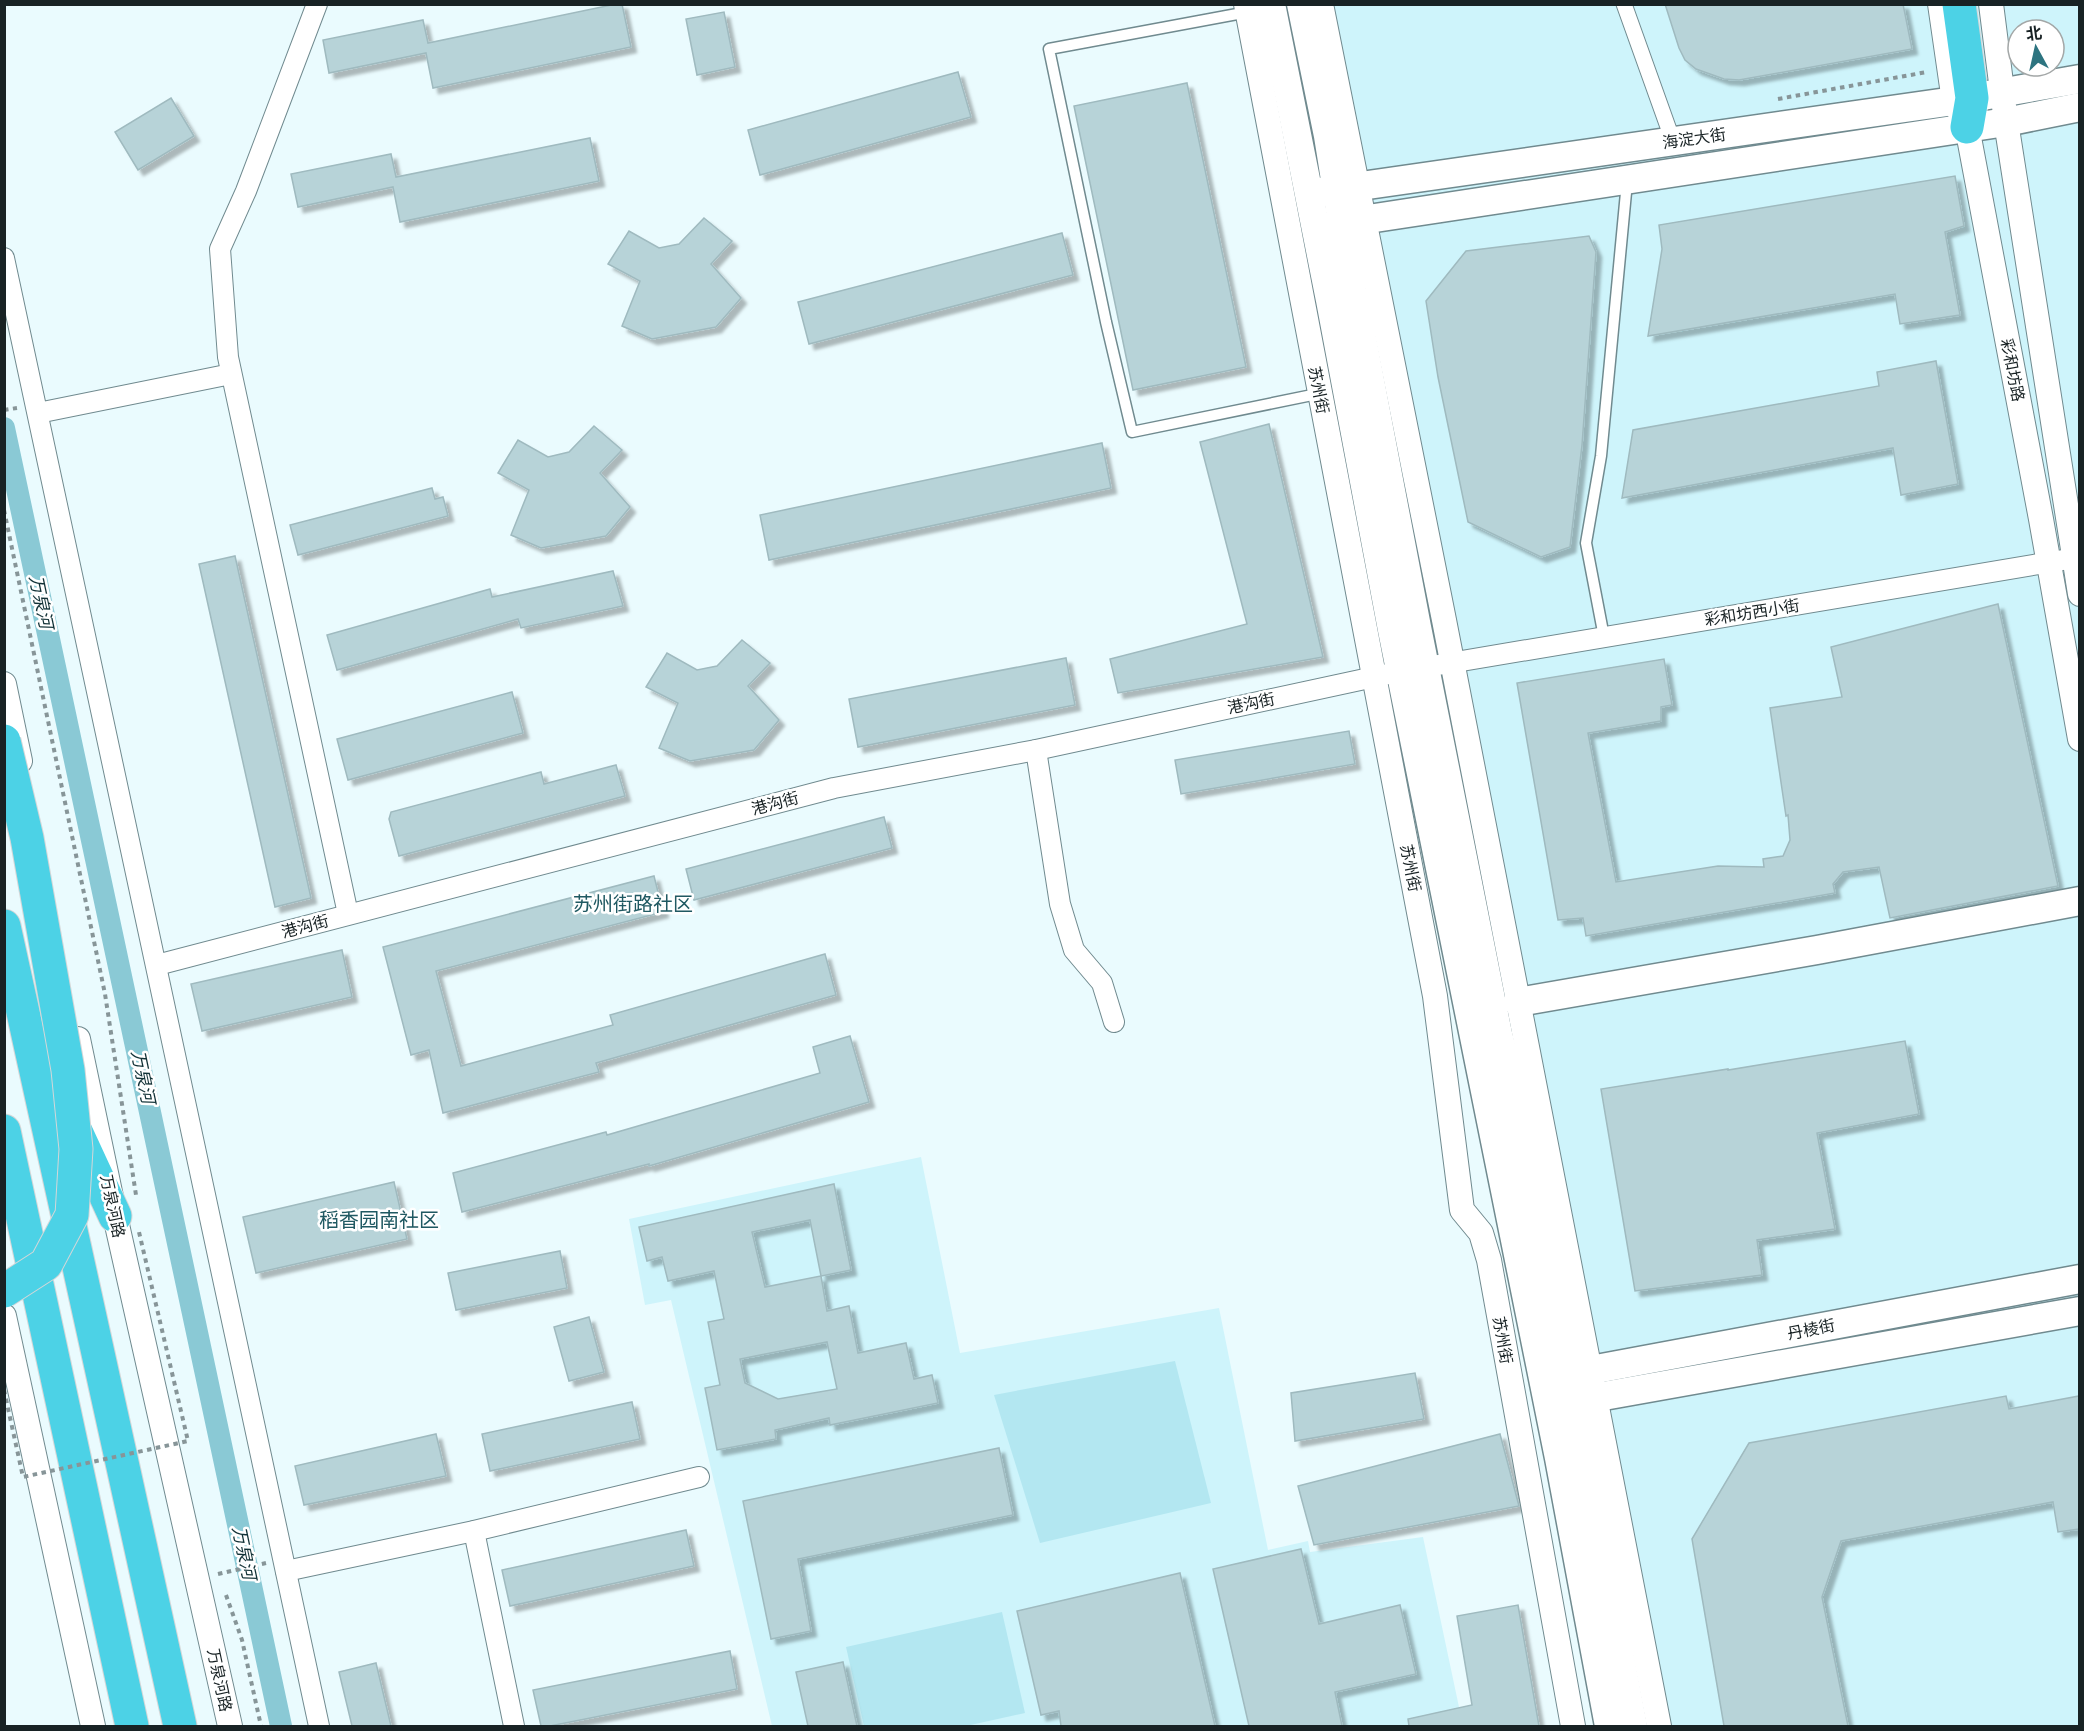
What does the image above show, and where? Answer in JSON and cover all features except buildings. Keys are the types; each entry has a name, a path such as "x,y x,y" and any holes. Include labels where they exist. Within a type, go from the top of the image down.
{"highway":[{"path":"1959,4 1974,105"},
{"path":"4,741 29,850 68,1070 76,1149 72,1215 46,1264 4,1291"},
{"path":"4,926 180,1726"},
{"path":"24,1018 133,1218"},
{"path":"4,1131 132,1726"}],"main road":[{"name":"苏州街","path":"1301,4 1328,136 1334,190 1353,291 1413,669"},
{"name":"苏州街","path":"1259,8 1334,190"},
{"name":"海淀大街","path":"1341,223 1627,179 1974,105 2079,79"},
{"name":"海淀大街","path":"1334,190 1673,141 1974,105 2006,122 2079,107"},
{"name":"苏州街","path":"1341,223 1333,390 1413,669 1513,1093 1633,1726"},
{"path":"1518,1002 1817,950 2079,901"},
{"name":"丹棱街","path":"1569,1388 2079,1279"},
{"name":"丹棱街","path":"1569,1388 2079,1311"},
{"name":"苏州街","path":"1569,1388 1609,1726"}],"street":[{"path":"317,4 246,191 220,249 231,374 348,914"},
{"name":"苏州街","path":"1320,4 1334,190"},
{"path":"1624,4 1673,141"},
{"name":"彩和坊路","path":"1941,4 1974,105 2079,739"},
{"name":"彩和坊路","path":"1974,105 1991,4"},
{"name":"苏州街","path":"1259,8 1333,390"},
{"name":"彩和坊路","path":"1974,105 2006,122 2076,558 2079,594"},
{"path":"4,258 319,1726"},
{"path":"38,413 231,374"},
{"name":"彩和坊西小街","path":"1413,669 2076,558"},
{"name":"苏州街","path":"1413,669 1518,1002 1569,1388 1659,1726"},
{"name":"苏州街","path":"1413,669 1435,996 1462,1210 1481,1233 1489,1260 1574,1726"},
{"name":"港沟街","path":"157,965 834,788 1036,750 1413,669"},
{"name":"万泉河路","path":"4,684 133,1218 230,1726"},
{"path":"1036,750 1060,904 1074,950 1102,983 1114,1022"},
{"path":"4,1316 93,1726"},
{"path":"285,1565 474,1531 699,1477"},
{"path":"474,1531 514,1726"}],"lane":[{"path":"1259,8 1049,50 1106,322 1132,432 1333,390"},
{"path":"1604,637 1586,543 1601,456 1627,179"}],"path":[{"path":"1770,100 1930,71"},
{"path":"4,510 105,994 133,1218 188,1441 23,1477 4,1390"},
{"path":"217,1574 285,1565"}],"shaded area":[{"path":"1300,5 2079,5 2079,1726 1633,1726"},
{"path":"921,1157 960,1353 1219,1308 1268,1550 1308,1541 1310,1552 1423,1537 1463,1726 772,1726 671,1300 645,1305 629,1219"},
{"path":"1175,1361 1211,1503 1040,1543 994,1395"},
{"path":"1002,1612 1025,1713 966,1726 864,1726 846,1647"}],"waterway":[{"name":"万泉河","path":"4,428 281,1726"}],"district":[{"name":"苏州街路社区","path":"633,904"},
{"name":"稻香园南社区","path":"379,1220"}]}
